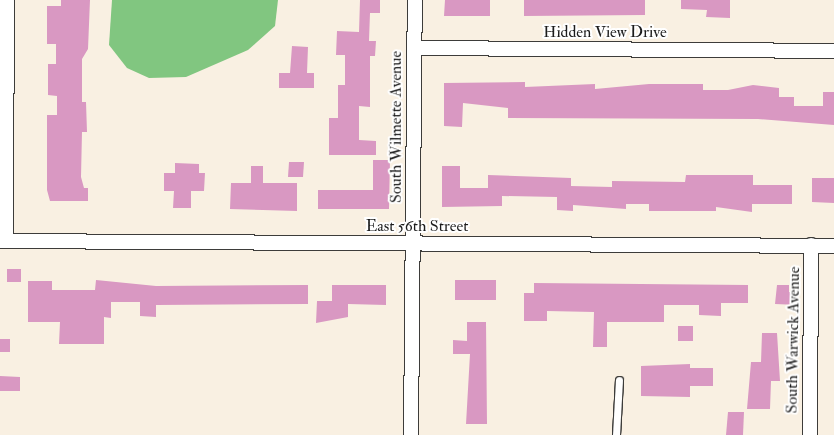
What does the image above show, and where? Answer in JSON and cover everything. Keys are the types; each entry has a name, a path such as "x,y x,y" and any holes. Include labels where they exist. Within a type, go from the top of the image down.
{"street":[{"path":"3,241 7,0"},
{"name":"South Wilmette Avenue","path":"411,435 415,0"},
{"name":"Hidden View Drive","path":"415,48 834,51"},
{"name":"East 56th Street","path":"3,241 834,246"},
{"name":"South Warwick Avenue","path":"810,435 811,246"}],"lane":[{"path":"616,435 619,380"}],"green space":[{"path":"112,0 278,0 275,26 248,50 186,77 149,78 127,68 109,45"}],"building":[{"path":"61,0 90,0 88,49 82,59 82,102 86,102 87,132 82,132 81,177 84,188 88,188 88,201 50,201 47,190 47,115 57,115 57,96 48,95 48,64 56,64 56,44 47,44 47,6 61,6"},
{"path":"360,0 380,0 380,13 370,13 369,41 376,41 375,56 370,56 370,107 359,106 359,140 376,141 376,155 329,155 329,118 338,118 338,85 345,85 345,55 336,55 337,31 359,32"},
{"path":"445,0 490,0 490,16 444,16"},
{"path":"524,0 645,0 645,15 524,16"},
{"path":"681,0 730,0 730,18 706,17 707,10 681,9"},
{"path":"292,46 308,47 307,73 314,73 314,88 279,88 279,73 290,73"},
{"path":"525,82 525,87 595,84 595,89 649,84 703,84 703,90 728,90 753,85 779,88 779,97 794,97 794,106 823,106 823,92 834,92 834,125 758,119 508,118 508,108 463,103 462,127 444,126 444,83"},
{"path":"373,160 390,160 389,209 318,209 318,190 373,190"},
{"path":"289,162 304,162 303,177 288,177"},
{"path":"175,163 199,164 199,173 205,173 204,191 191,191 191,208 173,208 174,191 164,191 164,173 175,173"},
{"path":"251,166 263,166 263,183 297,183 297,211 230,209 231,183 251,183"},
{"path":"442,166 460,166 460,188 488,188 488,175 571,178 571,186 612,187 612,181 685,182 686,175 753,175 753,185 792,185 792,204 752,204 752,212 716,207 716,211 649,211 649,204 626,204 626,209 573,205 573,211 557,210 557,197 502,196 502,206 442,207"},
{"path":"812,178 834,178 834,203 812,202"},
{"path":"7,269 21,269 21,282 7,282"},
{"path":"96,280 156,286 308,285 308,304 156,305 156,317 140,316 140,302 111,302 111,318 104,317 104,344 59,344 60,322 28,322 28,281 52,281 52,290 95,290"},
{"path":"455,280 496,280 496,300 455,300"},
{"path":"534,283 748,285 748,303 721,303 721,316 699,315 699,305 664,305 664,322 607,322 607,347 593,347 594,312 547,311 547,321 524,321 524,293 534,293"},
{"path":"332,285 386,285 386,305 348,304 348,317 316,323 317,301 332,301"},
{"path":"777,285 789,285 789,292 798,292 798,305 775,304"},
{"path":"467,322 486,322 487,424 466,424 470,354 453,354 453,340 467,341"},
{"path":"678,326 693,326 693,341 678,341"},
{"path":"762,333 777,333 780,381 771,381 770,409 747,409 751,362 761,362"},
{"path":"0,339 10,339 10,352 0,352"},
{"path":"690,364 690,368 713,368 713,386 690,386 690,397 641,396 641,366"},
{"path":"0,376 20,377 20,391 0,391"},
{"path":"728,412 744,412 743,435 726,435"}]}
